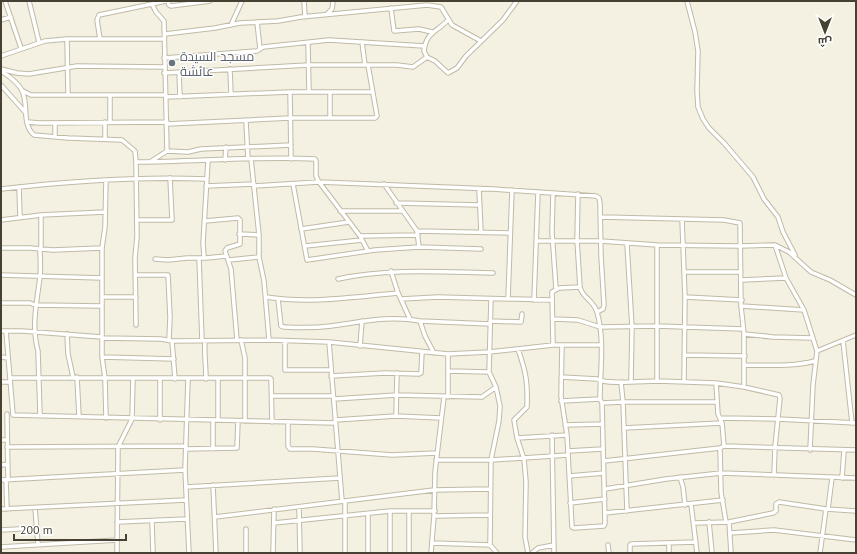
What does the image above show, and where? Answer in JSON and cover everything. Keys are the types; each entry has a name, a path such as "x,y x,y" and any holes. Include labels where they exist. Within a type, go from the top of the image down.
{"street":[{"path":"5,1 21,48"},
{"path":"29,1 39,42"},
{"path":"100,39 97,20 100,15 167,1 171,6 210,1"},
{"path":"231,25 242,1"},
{"path":"304,1 306,17"},
{"path":"327,14 332,9 333,1"},
{"path":"432,32 424,46 424,50 427,57 436,61 446,73 449,73 457,68 466,56 503,20 517,1"},
{"path":"687,1 697,45 698,107 703,119 709,128 753,177 764,199 778,217 788,243 796,258"},
{"path":"152,4 156,12 164,21 167,151"},
{"path":"165,34 327,14 427,5 440,6 453,27 481,41"},
{"path":"391,8 394,31 419,29 432,32 440,29 448,20"},
{"path":"1,20 11,17"},
{"path":"257,22 260,49"},
{"path":"1,56 39,42 100,39 164,39"},
{"path":"67,40 68,95"},
{"path":"164,58 252,52 263,47 329,40 424,46"},
{"path":"27,122 167,123 290,118 376,118 377,116 362,42"},
{"path":"308,43 309,92"},
{"path":"164,73 309,65 413,66 427,57"},
{"path":"1,70 29,74 68,67 84,66 164,67"},
{"path":"230,69 231,94"},
{"path":"1,70 16,82 23,91 31,95 180,97 290,92 372,92"},
{"path":"179,72 180,97"},
{"path":"1,85 25,112"},
{"path":"23,91 27,122 30,131 34,135 124,140 135,152 137,220 135,275 136,325"},
{"path":"290,92 291,159"},
{"path":"330,92 330,118"},
{"path":"110,95 110,122"},
{"path":"246,120 259,235 259,257 266,297 269,340"},
{"path":"105,122 105,138"},
{"path":"55,123 55,137"},
{"path":"150,162 167,151 188,152 202,149 291,145"},
{"path":"226,148 226,160"},
{"path":"136,162 250,159 316,160 316,176 319,182 361,238 368,251"},
{"path":"204,257 208,161"},
{"path":"1,189 61,182 136,178 207,179"},
{"path":"137,220 172,220 170,178"},
{"path":"106,180 105,228 102,248 102,357 105,378 106,418"},
{"path":"206,186 319,182 512,190 591,195 599,198 601,217 601,270 604,305 603,309 597,312"},
{"path":"293,184 300,229 303,235 308,261 368,251 420,247 481,249"},
{"path":"384,184 417,233 420,247"},
{"path":"19,187 20,217"},
{"path":"479,189 481,232"},
{"path":"508,299 512,190"},
{"path":"534,300 538,192"},
{"path":"552,193 556,289"},
{"path":"562,345 562,400 567,435 570,503 573,528 604,526 605,489 600,381 600,327 593,302 582,294 580,287 577,240 578,194"},
{"path":"396,203 480,205"},
{"path":"340,211 402,211"},
{"path":"1,220 41,215 105,212"},
{"path":"40,415 38,351 35,342 35,305 40,276 41,215"},
{"path":"601,217 682,219 739,222 741,224 741,306 745,356 744,387"},
{"path":"205,221 239,219 240,244 227,248 225,251 229,260 239,340 245,358 245,420"},
{"path":"682,219 685,297 684,382"},
{"path":"300,229 349,222"},
{"path":"305,246 361,238 417,233 510,233"},
{"path":"239,234 259,235"},
{"path":"536,241 577,240 657,245 775,245 789,252 811,272 830,280 856,295"},
{"path":"628,244 632,326 631,381"},
{"path":"657,245 657,381"},
{"path":"775,245 786,278 804,310 817,351 815,361 810,450"},
{"path":"1,248 41,248 53,250 102,248"},
{"path":"155,259 168,260 226,256"},
{"path":"229,260 259,257"},
{"path":"200,258 206,379"},
{"path":"391,271 398,293 410,319"},
{"path":"338,279 356,275 391,271 493,273"},
{"path":"684,272 742,272"},
{"path":"1,275 102,278"},
{"path":"135,275 168,275 171,341 175,379"},
{"path":"742,280 786,278"},
{"path":"553,346 552,292 556,289 580,287"},
{"path":"266,297 302,300 334,299 398,293"},
{"path":"102,297 136,297"},
{"path":"401,299 438,297 552,300"},
{"path":"685,297 742,300"},
{"path":"278,299 282,327 318,327 389,318 420,321 490,323 521,322 522,314"},
{"path":"490,546 491,460 499,422 500,406 496,387 488,372 491,299"},
{"path":"1,303 102,306"},
{"path":"741,306 804,310"},
{"path":"553,319 578,320 600,327 684,326 743,329"},
{"path":"360,346 362,321"},
{"path":"420,321 425,336 434,353"},
{"path":"1,331 171,341 285,340 329,342 448,354 489,352 562,345 601,345"},
{"path":"6,331 13,415"},
{"path":"67,334 68,354 75,377 79,416"},
{"path":"744,334 773,337 813,338"},
{"path":"817,351 856,335"},
{"path":"285,340 285,370 331,370"},
{"path":"720,418 778,418 811,422 854,423 843,341"},
{"path":"329,342 337,451 345,516 344,553"},
{"path":"518,349 528,388 527,407 514,420 517,438 524,459 526,482 525,537 528,553"},
{"path":"331,376 374,373 420,374 422,352"},
{"path":"431,553 433,543 436,460 441,418 446,397 448,354"},
{"path":"684,355 745,356"},
{"path":"1,357 8,358"},
{"path":"102,357 174,359"},
{"path":"744,365 801,365 815,361"},
{"path":"448,371 488,372"},
{"path":"396,416 397,373"},
{"path":"1,382 38,378 75,377 133,379 271,378 272,422"},
{"path":"561,377 621,382 657,381 716,383 744,387 779,395 774,475"},
{"path":"117,553 118,447 132,419 133,379"},
{"path":"160,379 160,420"},
{"path":"188,379 186,500 189,553"},
{"path":"213,449 218,379"},
{"path":"621,382 627,511"},
{"path":"716,383 718,414 722,423 720,486 730,533 731,553"},
{"path":"272,396 333,398 396,395 482,397 496,387"},
{"path":"562,400 623,402 717,402"},
{"path":"1,414 160,420 245,420 288,423 396,416 441,418"},
{"path":"7,414 8,464 5,480 7,509"},
{"path":"7,447 237,448 238,421"},
{"path":"288,423 288,448 392,455 437,453"},
{"path":"624,428 722,423"},
{"path":"565,426 602,424"},
{"path":"552,435 554,553"},
{"path":"517,438 567,435"},
{"path":"1,440 7,440"},
{"path":"604,461 722,447 775,447 844,451 856,450"},
{"path":"436,460 524,459 603,449"},
{"path":"842,478 844,451"},
{"path":"1,465 8,464"},
{"path":"5,480 186,470"},
{"path":"570,476 604,473"},
{"path":"605,489 721,473 856,478"},
{"path":"186,487 340,478"},
{"path":"680,478 683,487 685,505"},
{"path":"820,553 832,478"},
{"path":"213,485 216,553"},
{"path":"215,517 434,490 490,489"},
{"path":"570,503 605,499"},
{"path":"1,509 186,500"},
{"path":"605,513 723,500"},
{"path":"694,523 728,522 773,513 776,511 776,504 779,502 827,509 856,511"},
{"path":"691,504 697,553"},
{"path":"299,507 300,553"},
{"path":"35,508 38,544"},
{"path":"273,553 274,509"},
{"path":"409,511 409,553"},
{"path":"274,522 390,512 434,511"},
{"path":"390,512 390,553"},
{"path":"368,514 368,553"},
{"path":"434,516 490,515"},
{"path":"117,522 187,519"},
{"path":"152,521 152,553"},
{"path":"709,522 712,553"},
{"path":"1,530 37,528"},
{"path":"246,528 246,553"},
{"path":"730,533 774,530 856,540"},
{"path":"1,546 117,540"},
{"path":"630,553 630,544 696,542"},
{"path":"433,543 490,546 497,553"},
{"path":"669,543 669,553"},
{"path":"532,553 538,548 554,545"},
{"path":"608,545 609,553"}],"place":[{"name":"مسجد السيدة عائشة","path":"172,63"}]}
